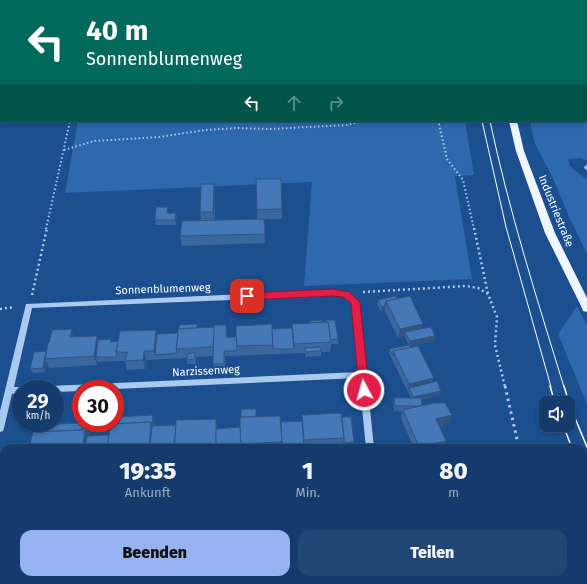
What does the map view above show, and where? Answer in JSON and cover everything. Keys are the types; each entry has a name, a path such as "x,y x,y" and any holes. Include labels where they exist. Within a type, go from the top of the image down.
{"main road":[{"name":"Industriestraße","path":"513,122 520,151 550,233 587,308"}],"street":[{"name":"Sonnenblumenweg","path":"29,306 333,293 346,294"},
{"path":"346,294 356,302 370,444"},
{"path":"0,428 29,306"},
{"name":"Narzissenweg","path":"64,388 362,375"}],"path":[{"path":"29,306 70,122"},
{"path":"64,150 94,141 159,137 205,130 237,128 271,129 347,125 359,122"},
{"path":"437,122 447,159 463,180 488,294 497,317 495,345 518,444"},
{"path":"346,294 466,286 478,288 488,294"}],"shaded area":[{"path":"78,122 465,122 474,175 455,176 472,279 304,286 312,182 65,193"},
{"path":"530,122 587,122 587,160 580,158 568,159 570,166 587,180 587,254 552,176 535,144"},
{"path":"577,306 587,325 587,404 558,334"}],"building":[{"path":"256,179 281,179 282,209 257,210"},
{"path":"201,184 214,184 213,212 200,212"},
{"path":"156,207 168,207 167,213 176,213 175,220 155,220"},
{"path":"264,219 265,234 180,236 182,221"},
{"path":"396,296 397,299 386,301 385,306 382,307 378,300"},
{"path":"410,296 423,324 400,329 386,301"},
{"path":"322,320 323,322 309,323 309,321"},
{"path":"326,320 335,320 338,339 330,340 328,322 326,322"},
{"path":"328,322 331,342 294,344 292,324"},
{"path":"197,324 197,328 179,329 179,325"},
{"path":"272,324 273,345 236,346 236,326"},
{"path":"214,325 226,325 226,337 236,337 237,351 224,351 224,364 213,364"},
{"path":"214,327 213,347 176,349 178,329"},
{"path":"431,327 435,336 410,341 405,332"},
{"path":"292,328 294,349 273,349 272,329"},
{"path":"72,329 70,337 97,336 94,356 45,359 52,330"},
{"path":"156,330 154,351 144,351 143,360 125,361 127,352 116,352 120,331"},
{"path":"178,333 177,353 155,355 157,334"},
{"path":"111,339 110,342 118,341 116,352 117,357 96,357 98,340"},
{"path":"409,345 410,348 393,351 393,356 389,349"},
{"path":"418,346 434,378 409,384 393,351"},
{"path":"320,347 321,351 305,352 305,348"},
{"path":"46,351 43,368 30,369 34,352"},
{"path":"195,352 195,359 187,360 187,354"},
{"path":"437,381 441,391 413,397 409,388"},
{"path":"394,398 421,398 422,405 395,406"},
{"path":"434,403 445,403 452,415 436,419 446,441 432,444 418,444 403,410"},
{"path":"241,409 256,409 256,417 241,417"},
{"path":"341,413 344,438 304,440 302,415"},
{"path":"153,415 152,425 151,422 124,423 124,417"},
{"path":"280,416 282,442 240,444 240,417"},
{"path":"342,417 351,417 354,442 344,443"},
{"path":"216,419 216,444 174,444 176,420"},
{"path":"302,421 304,444 282,444 281,422"},
{"path":"151,422 149,444 108,444 110,432 124,432 124,423"},
{"path":"72,423 72,430 64,431 64,424"},
{"path":"176,425 174,444 150,444 152,426"},
{"path":"240,427 241,444 216,444 216,429"},
{"path":"64,431 85,432 83,444 30,444 33,432 64,432"},
{"path":"109,435 108,444 86,444 87,436"}],"tram line":[{"path":"482,122 506,227 551,387"},
{"path":"490,122 515,222 564,387"},
{"path":"550,386 553,396"},
{"path":"564,386 570,406 586,444"},
{"path":"566,432 570,444"}],"route":[{"path":"247,296 333,293 346,294 356,302 364,390"}]}
